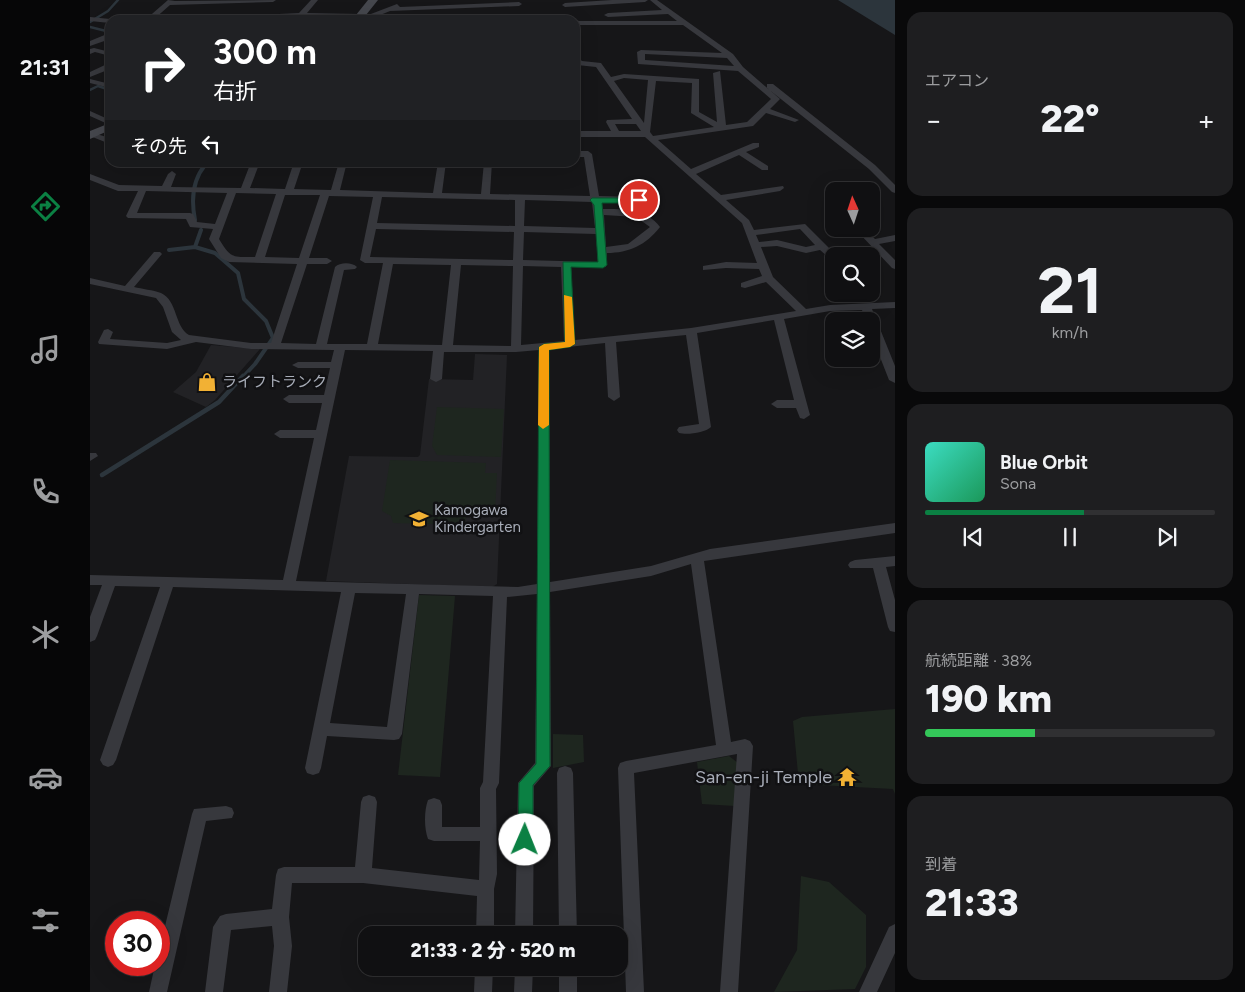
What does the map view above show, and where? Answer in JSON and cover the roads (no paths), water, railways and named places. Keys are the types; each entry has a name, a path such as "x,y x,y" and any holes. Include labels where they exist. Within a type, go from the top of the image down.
{"main road":[{"path":"363,15 373,0"},
{"path":"91,134 105,127"}],"street":[{"path":"155,15 170,2 273,0"},
{"path":"301,15 315,0"},
{"path":"372,15 411,0"},
{"path":"457,6 457,4 464,0"},
{"path":"566,15 565,2 645,0"},
{"path":"652,0 824,127 872,167 895,190"},
{"path":"390,9 519,2 518,15"},
{"path":"580,16 668,12"},
{"path":"628,14 632,23"},
{"path":"580,22 683,23"},
{"path":"90,44 105,38"},
{"path":"90,52 94,50 105,53"},
{"path":"580,134 648,135 750,124 776,99 740,69 729,56 641,52 641,62 740,69"},
{"path":"580,63 598,65 648,135 746,222 768,278 803,312"},
{"path":"90,75 105,68"},
{"path":"717,73 722,128"},
{"path":"610,80 624,76 696,80 695,113 722,128"},
{"path":"648,135 652,78"},
{"path":"90,81 105,85"},
{"path":"765,110 795,120"},
{"path":"90,114 105,122"},
{"path":"616,133 610,122 637,121"},
{"path":"91,134 105,139"},
{"path":"690,173 741,153 756,145"},
{"path":"741,153 765,168"},
{"path":"378,195 365,260 603,265 598,204 595,200 588,154 580,154"},
{"path":"244,192 254,167"},
{"path":"260,260 285,192 297,167"},
{"path":"268,346 341,167"},
{"path":"437,196 441,167"},
{"path":"485,197 488,167"},
{"path":"165,190 172,174"},
{"path":"90,178 118,188 143,190 639,200"},
{"path":"719,198 780,188"},
{"path":"143,190 132,216 190,216 193,225 218,227"},
{"path":"232,191 214,240 224,256 232,260 302,261 352,267"},
{"path":"516,349 520,198"},
{"path":"599,212 623,212 639,216 651,221 655,227 643,239 626,250 601,250"},
{"path":"372,226 600,231"},
{"path":"751,233 802,226 825,250"},
{"path":"868,238 895,266"},
{"path":"872,242 895,238"},
{"path":"756,245 777,243 806,250 822,247"},
{"path":"128,288 157,254"},
{"path":"372,348 389,260"},
{"path":"436,378 443,349 456,262"},
{"path":"566,264 570,344"},
{"path":"706,268 726,265 763,266"},
{"path":"321,347 340,267"},
{"path":"745,285 768,278"},
{"path":"90,281 128,288 163,298 177,332 193,340"},
{"path":"103,341 167,346 193,340 268,346 516,349 691,331 830,308 895,306"},
{"path":"866,307 895,380"},
{"path":"777,404 802,409 778,317"},
{"path":"683,430 705,427 691,331"},
{"path":"610,340 614,397"},
{"path":"288,586 340,347"},
{"path":"524,926 526,783 543,766 544,347"},
{"path":"298,365 336,365"},
{"path":"289,399 329,399"},
{"path":"280,434 321,434"},
{"path":"90,580 518,592 652,571 697,557 768,544 895,528"},
{"path":"697,557 724,750"},
{"path":"854,565 895,561"},
{"path":"879,564 895,628"},
{"path":"90,636 110,581"},
{"path":"108,760 168,583"},
{"path":"313,768 349,588"},
{"path":"321,729 394,734 413,590"},
{"path":"485,926 486,889 489,874 487,834 488,788 491,783 500,591"},
{"path":"635,992 626,768 745,746 729,992"},
{"path":"566,773 568,926"},
{"path":"363,874 369,802"},
{"path":"434,805 434,834 487,834"},
{"path":"158,992 200,814 226,813"},
{"path":"278,992 283,946 280,917 284,875 363,874 486,889"},
{"path":"214,992 222,927 226,922 280,917"},
{"path":"868,992 895,933"},
{"path":"483,992 484,976"},
{"path":"523,992 524,976"},
{"path":"568,976 568,992"}],"waterway":[{"path":"90,22 108,11 118,0"},
{"path":"90,27 105,31"},
{"path":"90,90 98,86 105,88"},
{"path":"195,220 193,205 195,184 204,167"},
{"path":"195,247 201,230"},
{"path":"169,250 195,247"},
{"path":"195,247 215,253 238,273 244,299 266,321 273,338 255,364 242,378"},
{"path":"102,475 219,402 243,376"}],"place":[{"name":"ライフトランク","path":"207,382"},
{"name":"Kamogawa Kindergarten","path":"419,519"},
{"name":"San-en-ji Temple","path":"847,777"}]}
